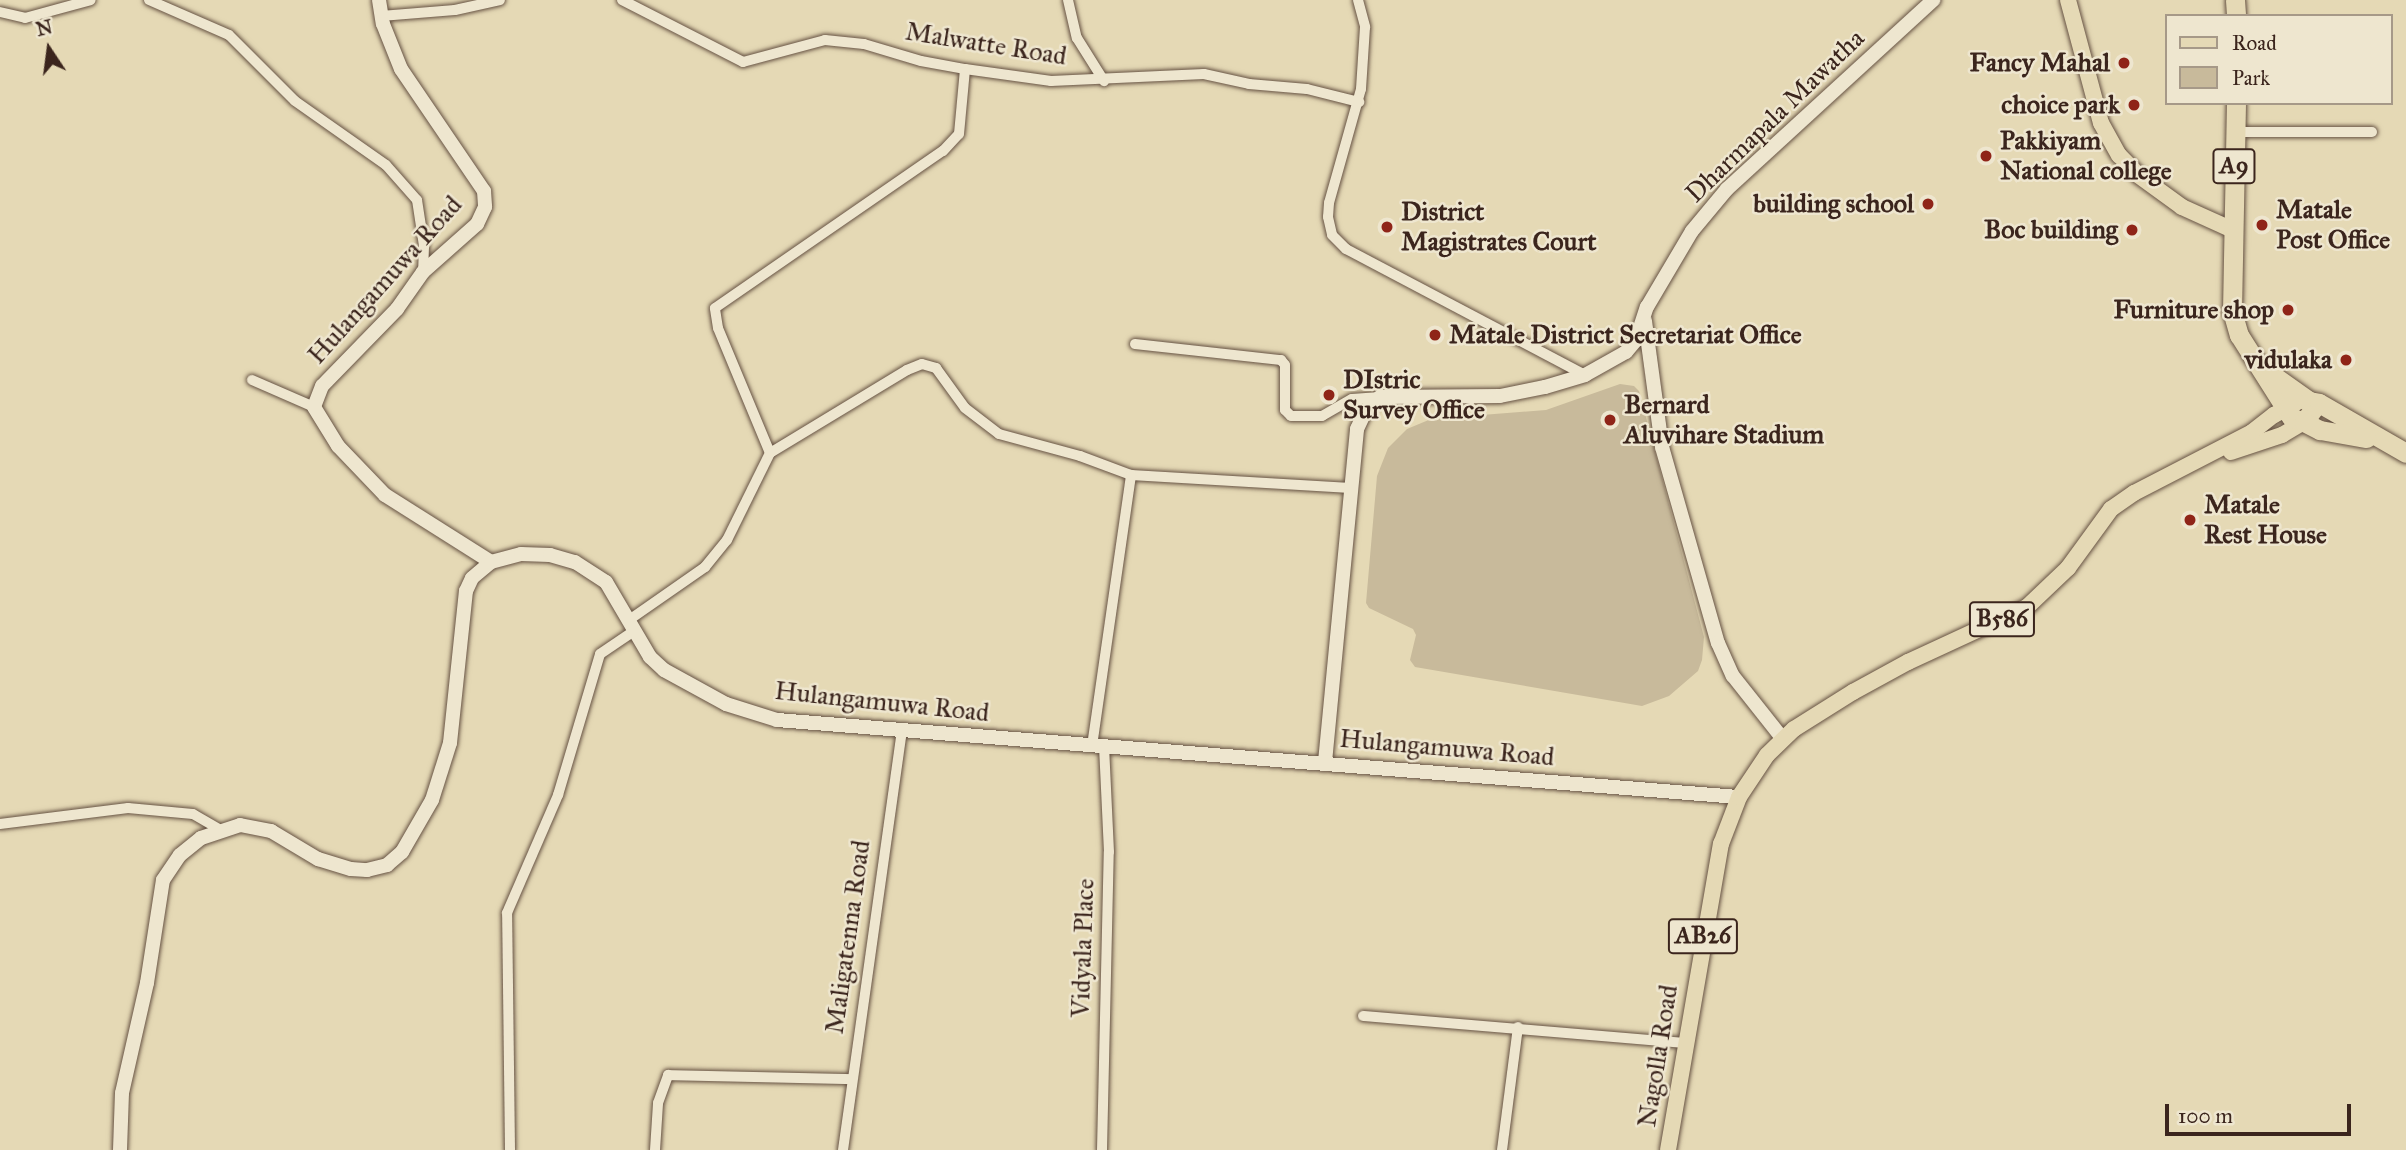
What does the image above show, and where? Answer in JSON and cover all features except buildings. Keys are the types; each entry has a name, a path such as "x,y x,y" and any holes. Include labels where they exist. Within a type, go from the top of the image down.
{"highway":[{"name":"A9","path":"2236,105 2232,311 2239,334 2263,368 2281,403 2288,408"},
{"name":"A9","path":"2263,368 2309,401 2319,403 2406,453"},
{"path":"2297,400 2309,401 2312,415 2304,422 2291,417 2288,408 2297,400"},
{"name":"A9","path":"2304,422 2320,430 2381,440"}],"main road":[{"path":"2068,0 2101,123 2119,155 2137,175 2182,207 2232,230"},
{"name":"B586","path":"1783,739 1853,692 1908,662 2027,607 2050,589 2111,509 2252,432 2288,408"},
{"name":"B586","path":"2191,463 2273,439 2304,422"},
{"name":"Nagolla Road","path":"1668,1150 1714,873 1739,797 1754,772 1783,739"}],"street":[{"path":"0,12 7,16 25,18 91,0"},
{"path":"149,0 229,35 295,102 386,164 417,200 424,246 423,272"},
{"name":"Hulangamuwa Road","path":"379,0 381,16 401,69 484,191 485,207 477,224 423,272 397,309 322,386 314,407 338,446 385,495 491,562 521,554 550,555 575,562 606,582 650,657 664,670 726,704 777,720 1739,797"},
{"path":"381,16 455,10 499,0"},
{"name":"Malwatte Road","path":"622,0 743,62 825,40 864,44 921,61 964,69 1051,81 1104,81 1204,74 1249,84 1307,89 1359,102"},
{"path":"1068,0 1077,38 1104,81"},
{"path":"1358,0 1365,27 1359,102 1329,203 1328,217 1332,235 1346,249 1585,375"},
{"name":"Dharmapala Mawatha","path":"1380,397 1500,396 1585,375 1626,352 1636,340 1645,316 1692,231 1727,189 1933,0"},
{"path":"770,453 718,328 715,308 943,151 958,134 964,69"},
{"path":"2235,132 2372,132"},
{"path":"1645,316 1662,447 1717,643 1733,676 1783,739"},
{"path":"1135,344 1281,360 1285,365 1285,410 1291,416 1322,416 1352,399 1380,397"},
{"path":"510,1150 507,913 558,795 600,654 705,567 727,540 770,453 907,370 922,364 936,368 965,408 999,433 1080,456 1130,475 1351,488"},
{"path":"252,380 314,407"},
{"path":"1325,762 1357,429 1366,410 1380,397"},
{"name":"Vidyala Place","path":"1102,1150 1109,852 1098,747 1130,475"},
{"path":"120,1150 122,1093 147,983 163,880 180,855 201,838 240,825 271,831 318,859 351,869 367,870 387,865 402,852 432,800 450,743 466,591 472,578 491,562"},
{"name":"Maligatenna Road","path":"843,1150 850,1079 902,732"},
{"path":"0,824 128,808 193,814 221,830"},
{"path":"1363,1016 1686,1043"},
{"path":"1502,1150 1518,1027"},
{"path":"655,1150 658,1103 668,1075 850,1079"}],"green space":[{"path":"1620,384 1634,386 1639,391 1704,637 1698,671 1669,696 1642,706 1415,667 1410,660 1416,635 1413,629 1369,608 1366,603 1377,476 1388,448 1407,429 1431,419 1546,410"}],"place":[{"name":"Fancy Mahal","path":"2124,63"},
{"name":"choice park","path":"2134,105"},
{"name":"Pakkiyam National college","path":"1986,156"},
{"name":"building school","path":"1928,204"},
{"name":"Matale Post Office","path":"2262,225"},
{"name":"District Magistrates Court","path":"1387,227"},
{"name":"Boc building","path":"2132,230"},
{"name":"Furniture shop","path":"2288,310"},
{"name":"Matale District Secretariat Office","path":"1435,335"},
{"name":"vidulaka","path":"2346,360"},
{"name":"DIstric Survey Office","path":"1329,395"},
{"name":"Bernard Aluvihare Stadium","path":"1610,420"},
{"name":"Matale Rest House","path":"2190,520"}]}
